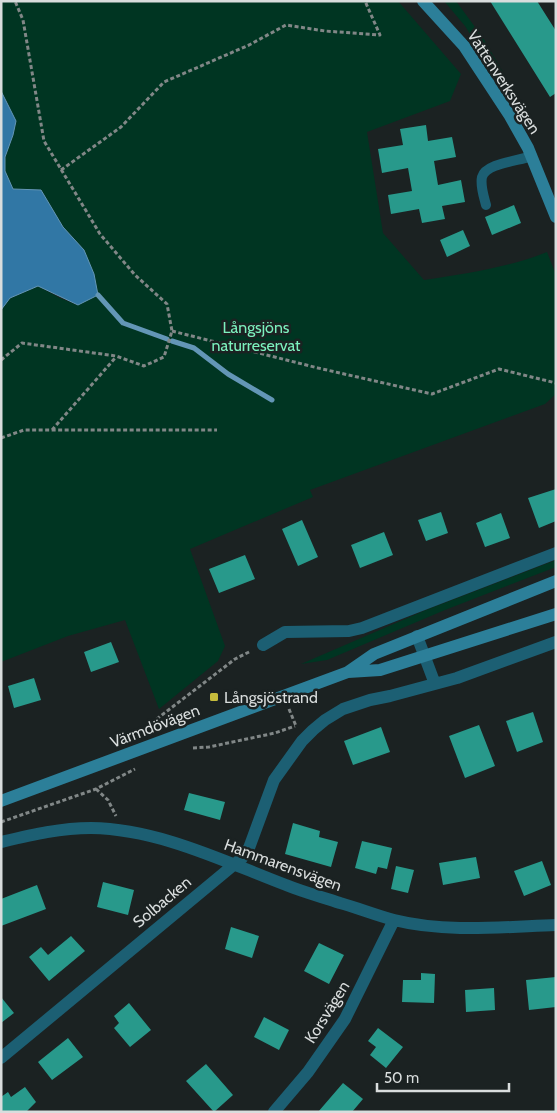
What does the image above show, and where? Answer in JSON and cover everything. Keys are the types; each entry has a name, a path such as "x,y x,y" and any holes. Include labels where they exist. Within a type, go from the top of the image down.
{"main road":[{"name":"Vattenverksvägen","path":"424,1 464,46 510,116 532,156 556,217"},
{"name":"Värmdövägen","path":"1,801 348,672 374,654 556,581"},
{"name":"Värmdövägen","path":"348,672 380,670 556,614"}],"street":[{"path":"263,645 285,632 349,632 362,628 556,553"},
{"path":"416,636 436,684 556,642"},
{"name":"Solbacken","path":"1,1058 234,864 249,848 274,780 302,741 313,730 343,709 370,700 436,684"},
{"name":"Hammarensvägen","path":"1,842 60,830 92,828 121,831 155,837 234,864 289,886 394,920 438,927 479,928 556,925"},
{"name":"Korsvägen","path":"277,1111 308,1072 345,1019 394,920"}],"lane":[{"path":"486,205 482,178 486,170 492,166 532,156"}],"path":[{"path":"1,360 22,343 116,356 144,366 164,357 172,331 167,304 134,275 100,234 44,142 24,20 15,1"},
{"path":"62,170 121,127 164,82 249,45 286,25 325,31 380,35 365,1"},
{"path":"172,331 318,368 432,394 499,369 556,383"},
{"path":"52,430 116,356"},
{"path":"1,438 24,430 217,430"},
{"path":"121,740 146,728 235,659 263,645"},
{"path":"188,749 275,733 296,726"},
{"path":"1,822 96,789 137,768"},
{"path":"96,789 108,800 115,812 121,831"}],"green space":[{"name":"Långsjöns naturreservat","path":"1,1 398,1 461,74 450,101 367,132 383,233 424,280 502,266 547,252 556,275 556,394 545,404 310,490 313,497 190,549 225,646 218,661 159,709 125,620 68,636 1,662 1,310 10,298 38,286 77,305 84,250 63,227 41,190 13,189 5,171 5,157 13,135 10,108 1,91"},
{"path":"444,1 456,1 483,38 525,110 520,113 465,26"},
{"path":"556,560 556,567 445,610 327,660 301,664 426,610"}],"water":[{"path":"1,91 16,121 5,157 5,171 13,189 41,190 63,227 84,250 94,274 98,295 78,305 38,286 10,298 1,310"}],"building":[{"path":"490,1 537,1 556,31 556,93 550,97"},
{"path":"426,125 428,141 452,137 456,157 434,161 438,185 461,180 465,202 442,206 445,219 422,223 419,209 391,214 388,195 412,191 408,168 382,173 378,149 403,145 400,129"},
{"path":"514,205 521,223 492,235 485,217"},
{"path":"463,230 470,246 447,257 440,240"},
{"path":"556,489 556,521 539,528 528,498"},
{"path":"441,512 448,533 426,541 418,520"},
{"path":"501,513 510,538 485,547 476,523"},
{"path":"302,520 318,557 298,566 282,529"},
{"path":"384,532 393,555 360,568 351,545"},
{"path":"245,555 255,579 219,593 209,569"},
{"path":"111,642 119,662 91,672 84,652"},
{"path":"34,678 41,700 14,708 8,686"},
{"path":"533,712 543,742 517,752 506,721"},
{"path":"479,725 495,766 465,778 449,736"},
{"path":"381,727 390,752 353,765 344,741"},
{"path":"189,793 225,802 220,820 184,810"},
{"path":"293,823 320,831 319,837 338,842 331,867 285,854"},
{"path":"362,841 392,848 387,869 378,867 376,874 355,868"},
{"path":"476,857 480,878 443,885 439,863"},
{"path":"542,861 551,885 524,896 514,871"},
{"path":"396,866 414,870 408,893 391,889"},
{"path":"103,882 134,890 128,915 97,907"},
{"path":"37,885 46,909 1,926 1,899"},
{"path":"231,927 259,936 252,958 225,949"},
{"path":"71,936 85,951 49,981 29,957 41,947 48,955"},
{"path":"319,943 344,955 329,984 304,971"},
{"path":"421,973 435,974 434,1003 402,1002 403,980 421,980"},
{"path":"556,977 556,1007 529,1010 526,980"},
{"path":"494,988 495,1010 466,1012 465,990"},
{"path":"1,997 14,1013 1,1023"},
{"path":"129,1003 151,1030 130,1047 114,1028 119,1023 114,1016"},
{"path":"264,1017 289,1030 279,1050 254,1037"},
{"path":"378,1028 403,1047 386,1068 370,1055 376,1047 368,1041"},
{"path":"68,1038 83,1057 52,1080 38,1062"},
{"path":"206,1064 233,1095 214,1112 186,1081"},
{"path":"343,1083 363,1099 352,1112 318,1112"},
{"path":"25,1087 36,1102 26,1112 3,1112 1,1109 1,1097 8,1092 11,1097"}],"waterway":[{"path":"98,295 123,323 167,339"},
{"path":"172,341 194,348 228,374 272,400"}],"place":[{"name":"Långsjöstrand","path":"214,697"}]}
